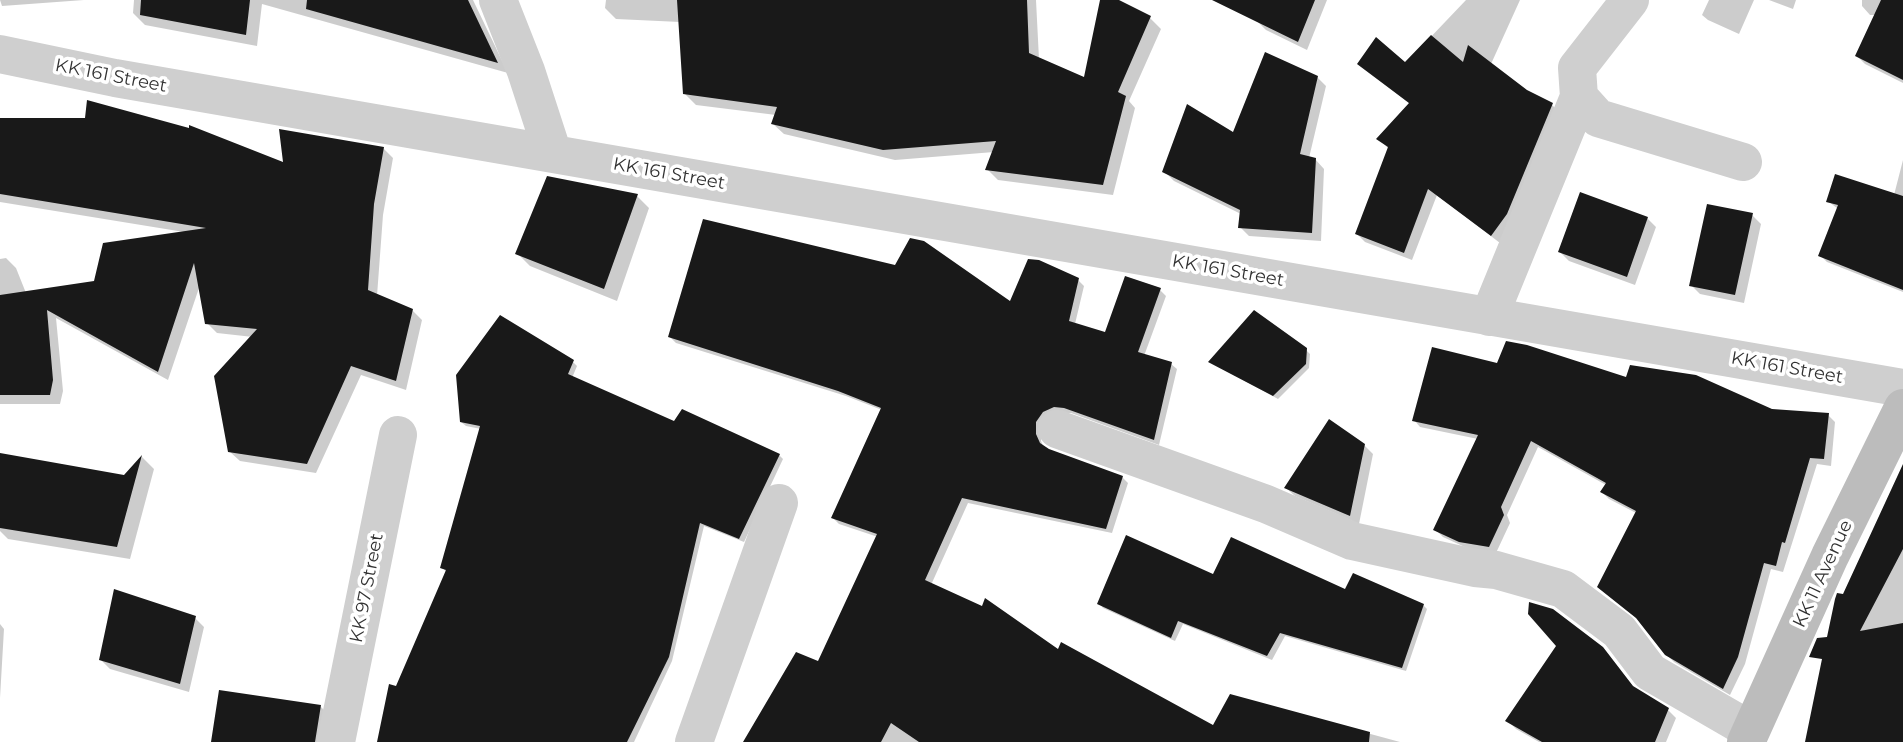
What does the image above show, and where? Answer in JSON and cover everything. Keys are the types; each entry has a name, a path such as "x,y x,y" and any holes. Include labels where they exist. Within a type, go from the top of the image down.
{"main road":[{"name":"KK 11 Avenue","path":"1748,736 1830,556 1903,408"}],"street":[{"path":"498,0 526,71 553,153"},
{"path":"1489,317 1579,97 1577,68 1630,0"},
{"name":"KK 161 Street","path":"0,54 115,78 1903,388"},
{"path":"1579,97 1598,118 1743,162"},
{"path":"1057,429 1266,504 1352,541 1475,568 1496,570 1563,589 1619,631 1650,672 1748,736"},
{"name":"KK 97 Street","path":"337,742 398,435"},
{"path":"694,742 779,503"}],"building":[{"path":"141,0 250,0 246,35 140,15"},
{"path":"307,0 468,0 498,63 306,9"},
{"path":"677,0 1027,0 1029,53 1084,77 1100,0 1119,0 1151,16 1118,92 1126,96 1103,185 985,170 996,141 883,150 771,124 777,107 683,94"},
{"path":"1212,0 1315,0 1298,42"},
{"path":"1881,0 1903,0 1903,80 1855,56"},
{"path":"1431,35 1463,62 1468,45 1527,90 1553,103 1507,214 1491,236 1428,189 1404,253 1355,234 1388,147 1376,139 1409,103 1357,64 1376,37 1405,62"},
{"path":"1265,52 1318,76 1300,154 1316,158 1312,233 1238,228 1240,210 1162,172 1187,104 1233,132"},
{"path":"87,100 189,128 189,125 283,162 279,129 384,147 374,204 368,290 413,309 396,381 351,366 307,464 228,452 214,376 257,329 205,324 194,263 158,372 47,310 53,380 50,395 0,395 0,295 94,281 103,243 206,228 0,194 0,118 85,118"},
{"path":"1835,174 1903,196 1903,290 1818,256 1838,205 1826,202"},
{"path":"547,176 638,194 604,289 515,254"},
{"path":"1580,192 1648,217 1627,277 1558,252"},
{"path":"1707,204 1753,213 1735,295 1689,286"},
{"path":"703,219 895,265 910,238 924,241 1010,301 1028,259 1039,260 1079,278 1069,321 1105,332 1125,276 1161,288 1138,352 1172,362 1154,440 1064,408 1054,407 1043,412 1036,422 1036,434 1040,443 1049,449 1123,476 1106,529 962,498 925,580 982,606 985,598 1058,649 1061,642 1213,725 1230,694 1370,732 1369,742 919,742 891,723 881,742 743,742 796,652 818,661 877,534 831,518 881,408 838,391 668,337"},
{"path":"1254,310 1307,348 1306,364 1273,396 1208,362"},
{"path":"500,315 574,360 568,374 674,421 682,409 780,454 739,539 700,523 669,657 627,742 377,742 389,684 396,686 446,570 440,568 480,426 460,422 456,375"},
{"path":"1506,341 1527,345 1626,377 1630,365 1696,375 1772,409 1829,413 1824,459 1810,458 1785,543 1782,542 1776,566 1764,563 1738,657 1723,689 1665,655 1636,618 1597,587 1636,511 1600,492 1606,483 1531,441 1501,507 1504,515 1489,547 1459,542 1433,530 1478,435 1412,421 1432,347 1497,363"},
{"path":"1329,419 1365,444 1350,516 1284,488"},
{"path":"0,453 124,475 142,455 117,547 0,528"},
{"path":"1903,464 1903,549 1860,631 1903,623 1903,742 1805,742 1822,659 1809,657 1817,638 1827,637 1837,593 1843,594"},
{"path":"1126,535 1213,574 1231,537 1345,589 1353,573 1424,604 1402,668 1280,633 1267,656 1178,621 1171,638 1097,604"},
{"path":"114,589 196,616 180,684 99,660"},
{"path":"1529,602 1553,609 1603,647 1633,686 1669,708 1655,742 1542,742 1505,721 1556,646 1528,614"},
{"path":"219,690 321,705 315,742 211,742"}]}
